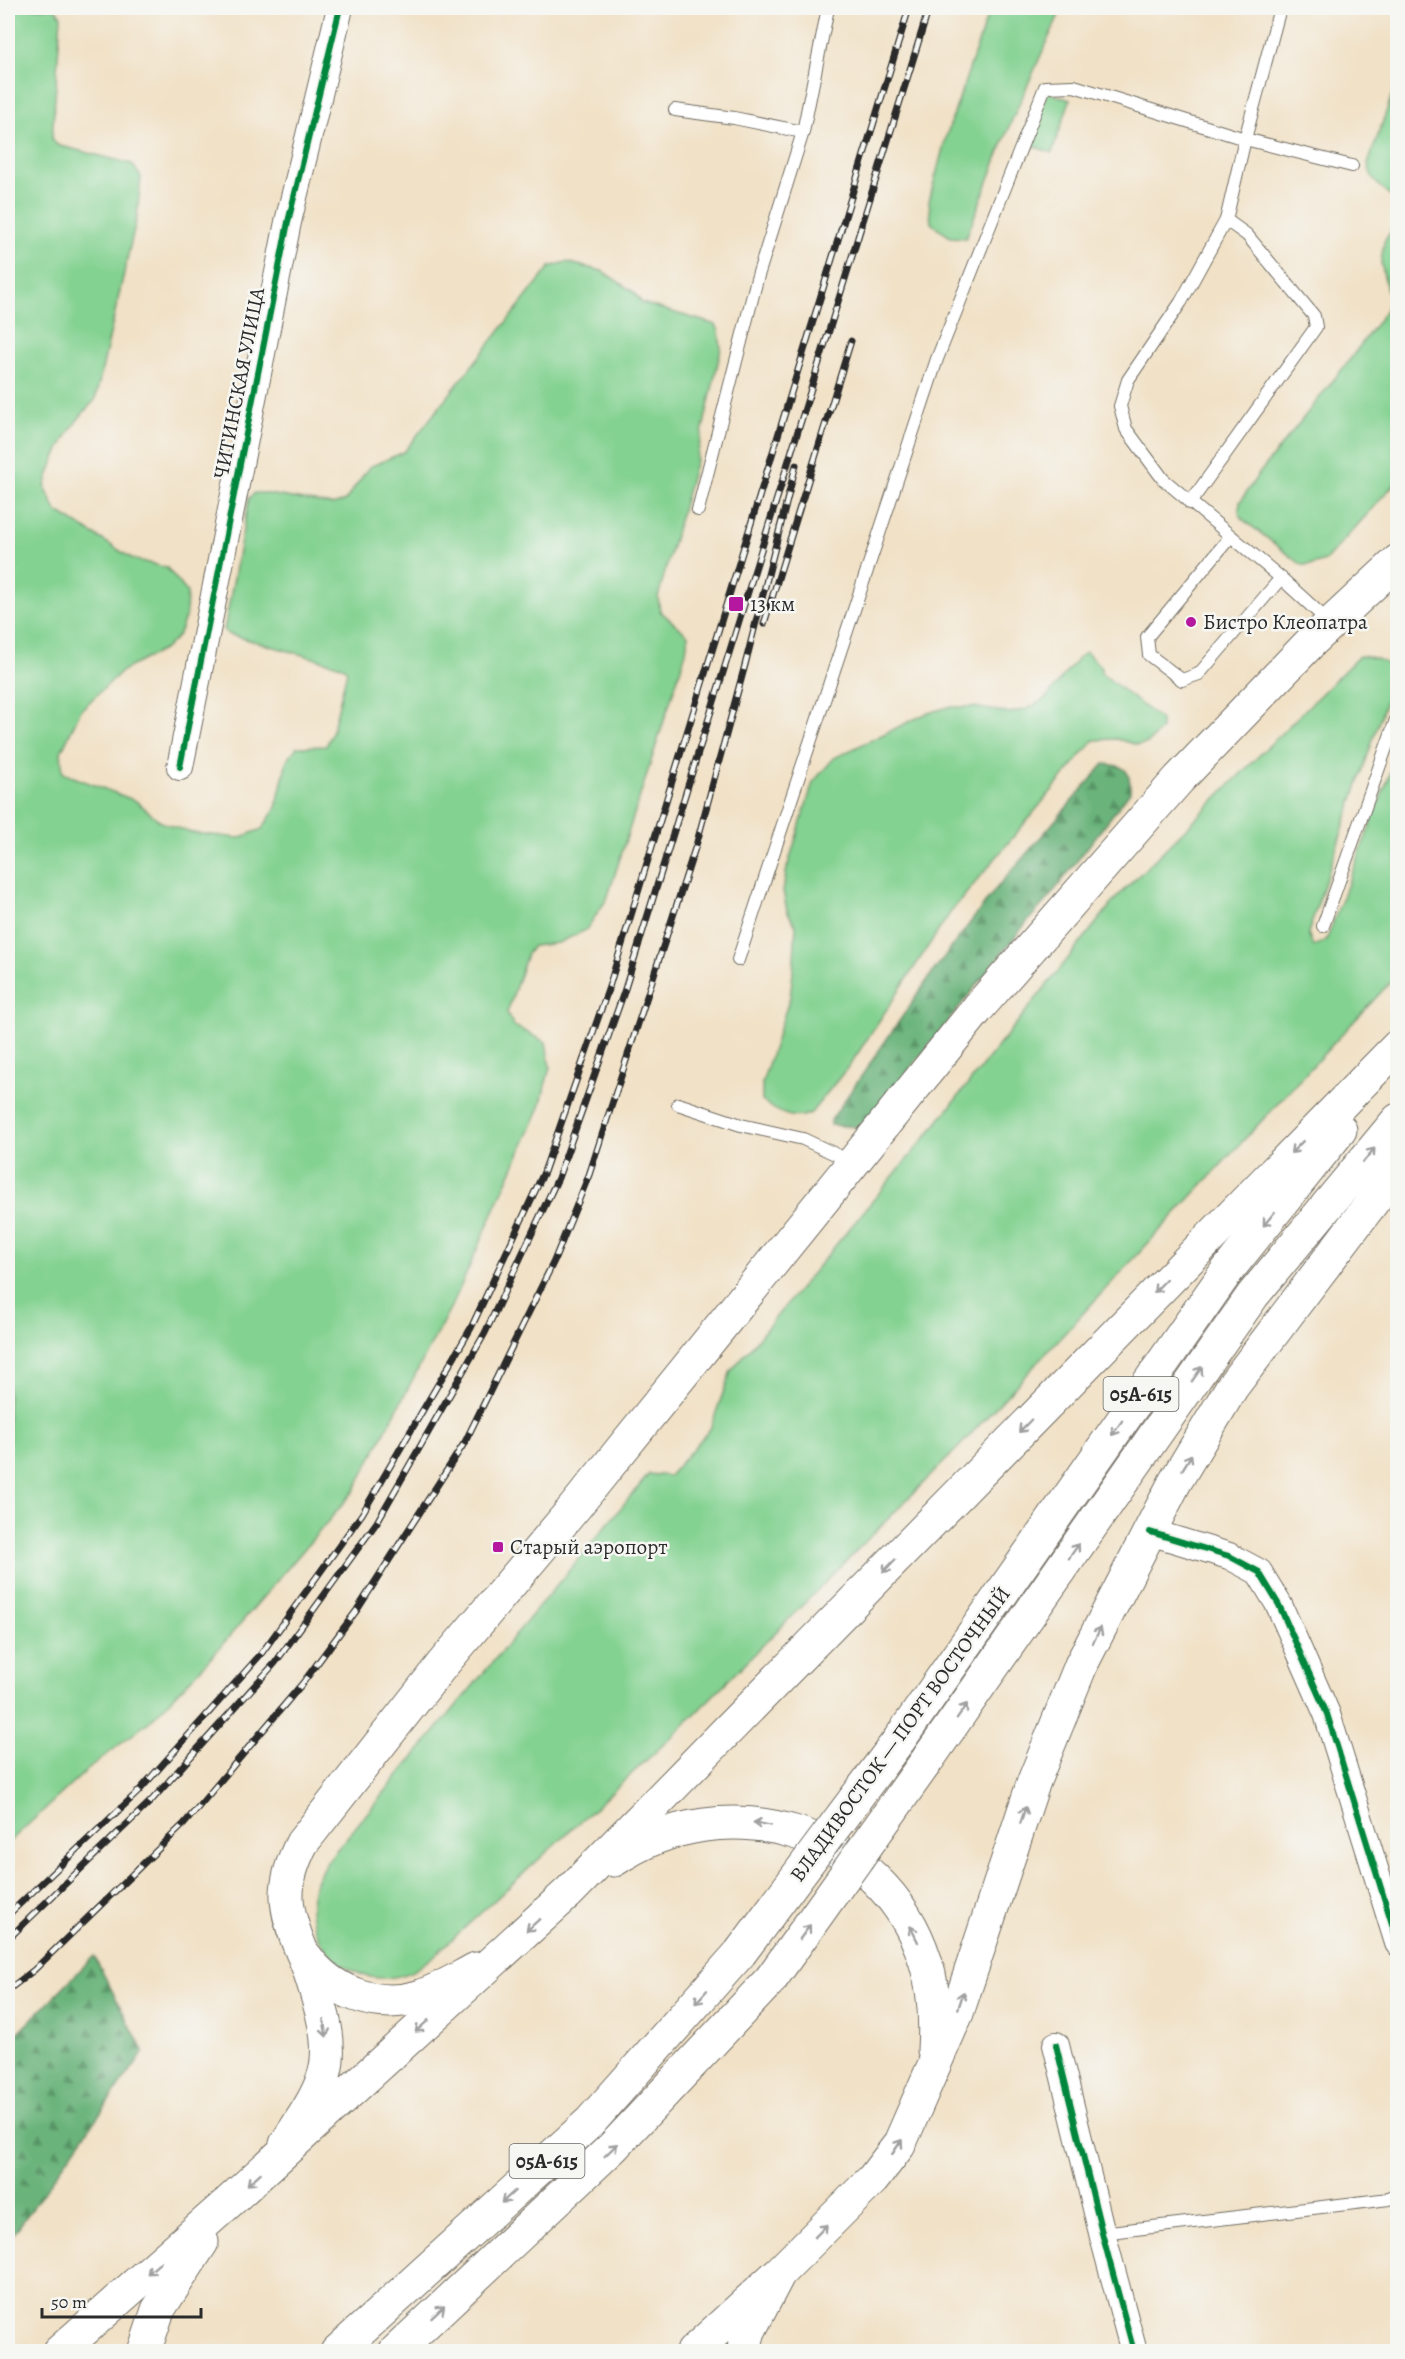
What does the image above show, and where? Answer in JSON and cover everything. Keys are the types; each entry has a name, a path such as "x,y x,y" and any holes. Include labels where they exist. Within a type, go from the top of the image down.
{"main road":[{"path":"279,2157 318,2089 326,2061 327,2031 290,1922 287,1906 290,1874 302,1843 442,1665 575,1507 978,1008 1179,779 1311,642 1398,561"},
{"path":"59,2352 279,2157 569,1892 1398,1046"},
{"name":"ВЛАДИВОСТОК — ПОРТ ВОСТОЧНЫЙ","path":"337,2352 590,2122 740,1953 899,1740 1227,1271 1398,1059"},
{"name":"ВЛАДИВОСТОК — ПОРТ ВОСТОЧНЫЙ","path":"395,2352 613,2147 771,1979 1253,1295 1398,1120"},
{"path":"693,2352 780,2272 873,2179 899,2145 957,2013 1038,1770 1081,1665 1175,1482 1232,1387 1398,1168"},
{"path":"569,1892 618,1857 648,1840 681,1828 716,1822 750,1822 785,1828 817,1840 848,1857 874,1879 895,1904 912,1930 925,1959 933,1990 934,2053 915,2112"},
{"path":"302,1952 312,1965 337,1986 368,1998 384,2001 416,1998 432,1992 496,1958"},
{"path":"144,2352 158,2310 230,2201"},
{"path":"743,2352 749,2331 780,2272"}],"street":[{"name":"ЧИТИНСКАЯ УЛИЦА","path":"180,767 288,222 340,8"},
{"path":"1150,1532 1229,1556 1259,1572 1279,1605 1328,1714 1398,1943"},
{"path":"1056,2045 1102,2234 1134,2352"}],"lane":[{"path":"698,510 757,279 803,132 828,8"},
{"path":"1280,8 1226,220 1181,302 1128,380 1120,406 1126,429 1163,479 1281,578 1331,625"},
{"path":"738,960 937,359 1045,87 1074,86 1245,139 1352,166"},
{"path":"675,110 734,118 803,132"},
{"path":"1190,503 1316,327 1314,316 1247,235 1226,220"},
{"path":"1231,536 1147,637 1149,655 1182,680 1199,674 1281,578"},
{"path":"1323,926 1398,714"},
{"path":"678,1104 741,1125 803,1139 853,1163"},
{"path":"1102,2234 1389,2199 1398,2195"}],"green space":[{"path":"8,8 55,8 61,16 52,139 57,145 132,164 141,177 137,216 95,400 64,440 45,487 56,511 133,559 167,568 187,592 186,615 178,636 165,649 122,671 81,710 61,752 63,773 136,801 161,822 193,833 239,838 262,829 276,808 287,760 297,747 326,746 332,733 347,671 342,666 228,634 224,630 249,498 255,493 263,493 332,505 345,501 369,467 404,452 550,267 566,262 602,271 634,292 642,303 716,325 721,349 696,460 658,597 660,611 688,635 686,652 607,899 586,930 558,943 533,946 527,954 507,1013 514,1026 546,1042 550,1067 540,1107 455,1299 354,1491 209,1660 151,1720 86,1771 8,1843"},
{"path":"990,8 1062,8 1012,120 966,238 950,237 931,223 929,201 946,137"},
{"path":"1397,81 1398,200 1378,185 1368,164"},
{"path":"1047,92 1070,100 1052,153 1030,145"},
{"path":"1397,222 1397,481 1325,561 1302,565 1241,518 1240,502 1258,475 1386,310 1389,300 1381,262 1384,242"},
{"path":"1086,652 1101,667 1101,673 1161,720 1161,729 1148,743 1138,745 1117,739 1094,740 950,913 852,1062 811,1113 804,1116 792,1116 779,1112 762,1101 762,1083 790,997 793,973 796,926 787,911 783,891 787,868 813,782 834,758 925,714 948,707 973,707 1010,713 1027,709 1045,699 1078,658"},
{"path":"1359,656 1385,663 1393,669 1394,677 1308,933 1313,946 1326,941 1397,755 1397,975 958,1448 677,1732 425,1963 400,1976 377,1978 346,1967 333,1957 322,1944 311,1913 314,1886 329,1859 649,1474 669,1476 710,1429 731,1371 929,1133 1117,897"},
{"path":"1104,764 1126,770 1130,792 1051,895 1026,923 868,1122 859,1127 831,1125 831,1120 935,969 995,890"},
{"path":"94,1956 144,2052 8,2242 8,2043"}],"railway":[{"path":"8,1915 138,1792 261,1654 362,1514 471,1328 544,1172 609,987 909,8"},
{"path":"8,1939 151,1801 275,1663 377,1522 485,1333 558,1178 624,992 929,8"},
{"path":"764,624 851,341"},
{"path":"8,1990 34,1970 184,1824 302,1684 357,1610 465,1442 554,1261 589,1175 697,842 796,465"}],"cycle path":[{"path":"180,767 288,222 340,8"},
{"path":"1150,1532 1229,1556 1259,1572 1279,1605 1327,1714 1398,1943"},
{"path":"1056,2045 1134,2352"}],"place":[{"name":"13 км","path":"736,604"},
{"name":"Бистро Клеопатра","path":"1191,622"},
{"name":"Старый аэропорт","path":"498,1547"}]}
